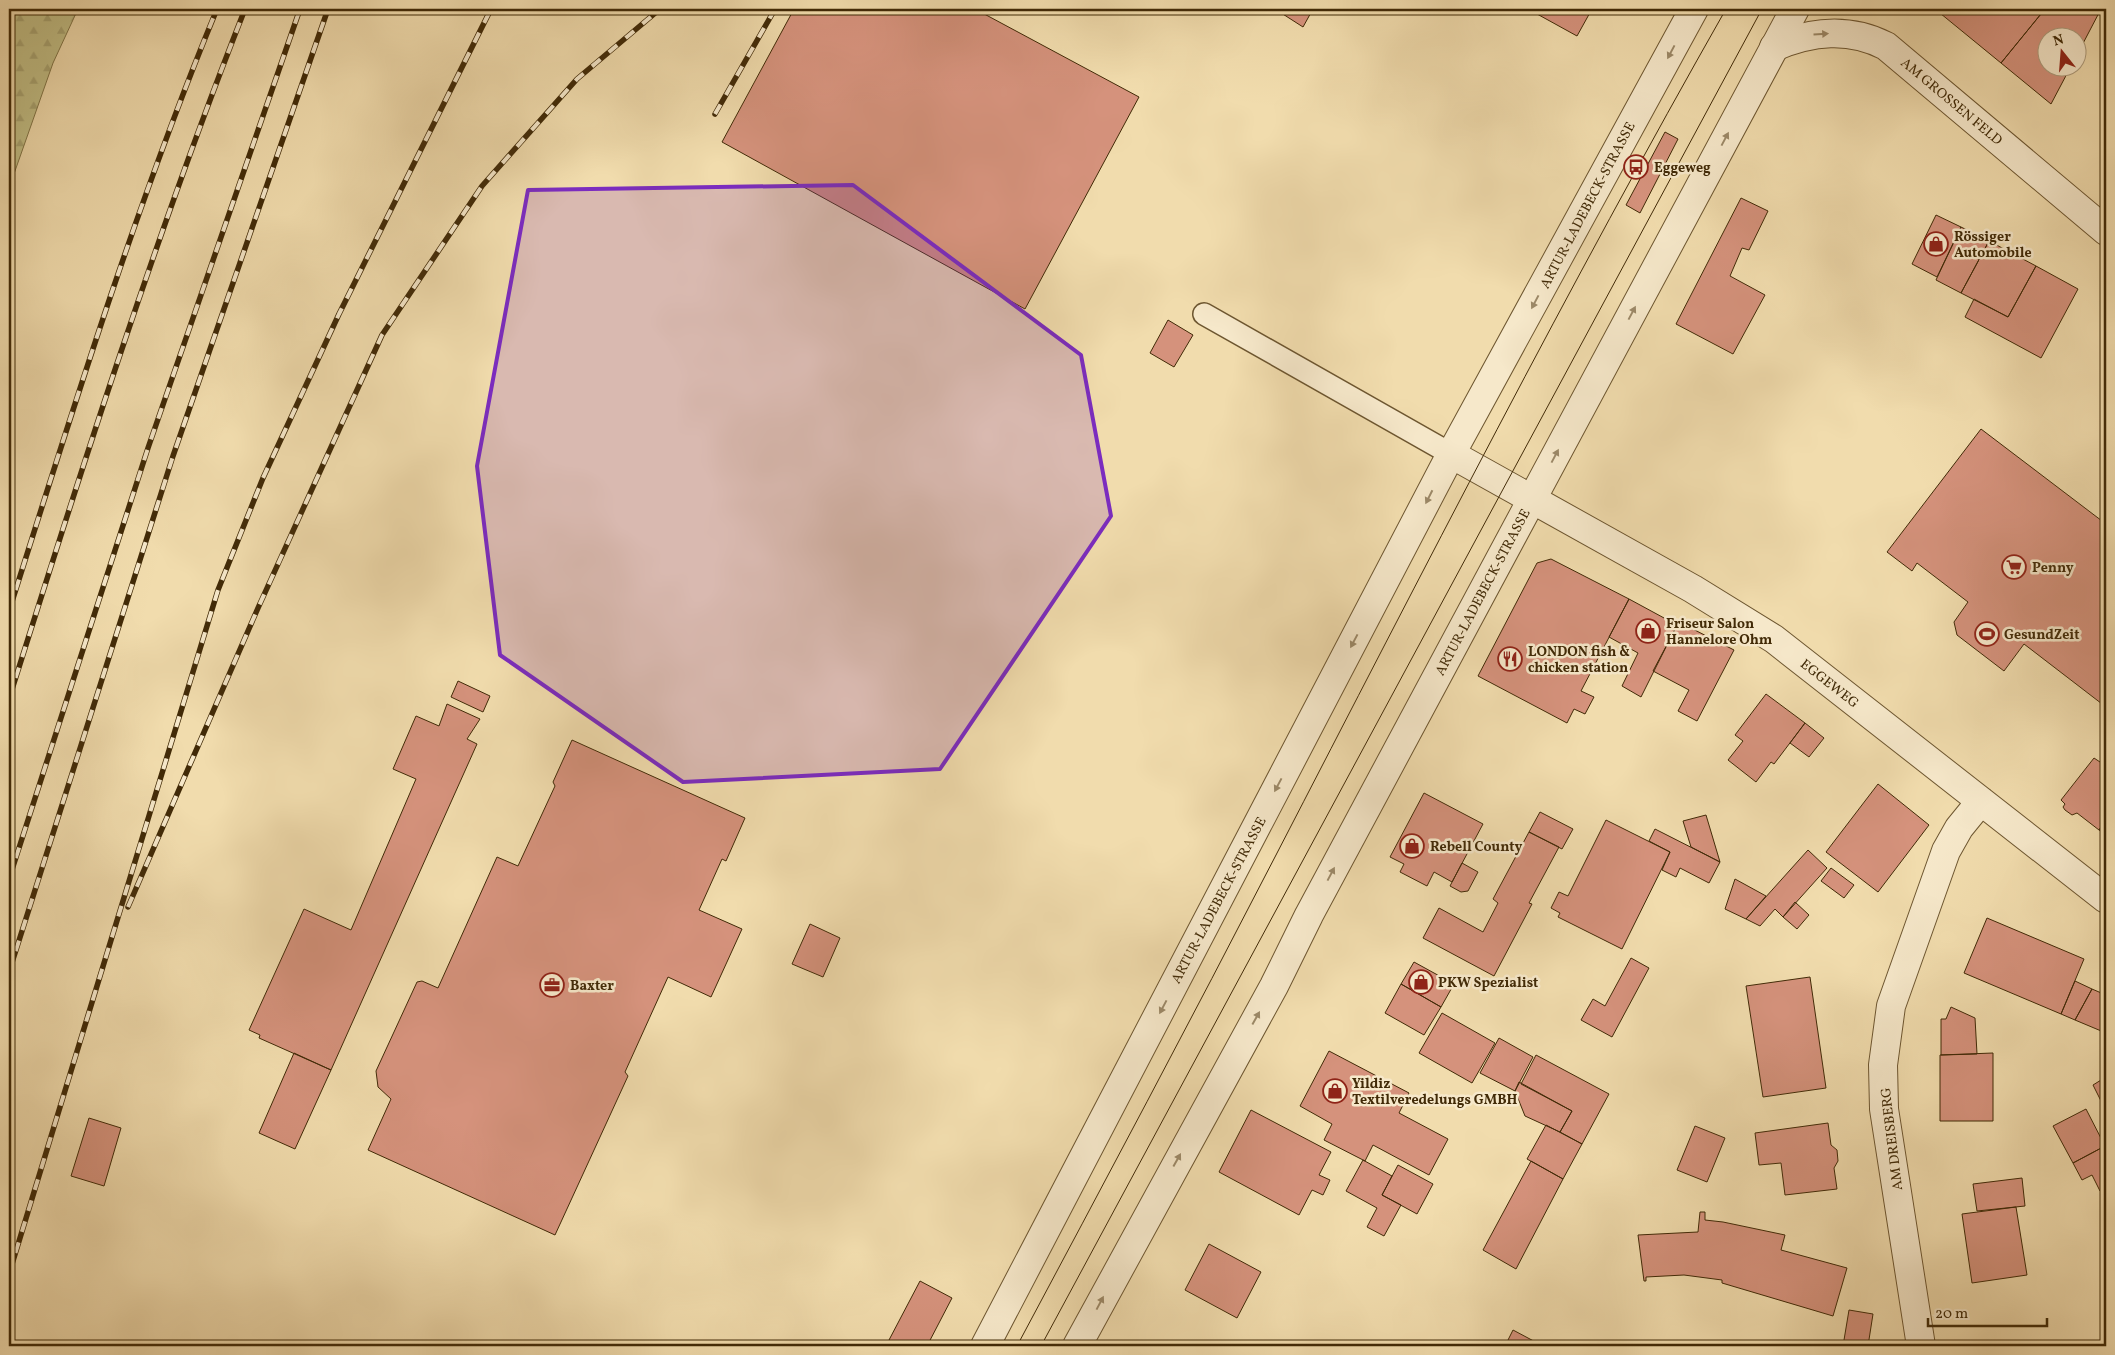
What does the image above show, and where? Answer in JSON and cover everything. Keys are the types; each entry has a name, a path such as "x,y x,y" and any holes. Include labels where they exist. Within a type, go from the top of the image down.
{"street":[{"name":"ARTUR-LADEBECK-STRASSE","path":"985,1346 1451,454 1694,9"},
{"name":"ARTUR-LADEBECK-STRASSE","path":"1077,1346 1274,986 1532,499 1795,9"},
{"name":"AM GROSSEN FELD","path":"1774,47 1810,35 1854,34 1868,37 1886,46 2106,231"},
{"name":"ARTUR-LADEBECK-STRASSE","path":"1451,454 1532,499"},
{"name":"EGGEWEG","path":"1532,499 1692,589 1774,639 2106,899"},
{"name":"AM DREISBERG","path":"1921,1346 1884,1109 1883,1065 1891,1006 1946,851 1958,828 1981,801"}],"lane":[{"path":"1204,314 1451,454"}],"highlighted area":[{"path":"853,185 1081,355 1111,516 940,769 683,782 500,655 477,466 528,190"}],"green space":[{"path":"9,9 78,9 53,63 9,188"}],"building":[{"path":"794,9 975,9 1139,97 1025,309 722,142"},
{"path":"1275,9 1313,9 1303,27"},
{"path":"1528,9 1592,9 1577,36"},
{"path":"1935,9 2045,9 2001,63"},
{"path":"2045,9 2101,9 2088,34 2088,28 2038,28 2038,78 2065,78 2051,104 2001,63"},
{"path":"1665,132 1678,139 1640,213 1626,205"},
{"path":"1741,198 1768,211 1749,250 1742,248 1730,276 1765,295 1733,354 1676,324"},
{"path":"1936,215 1961,227 1937,277 1912,264"},
{"path":"1961,227 1989,241 1961,293 1936,280"},
{"path":"1989,241 2036,266 2008,317 1961,293"},
{"path":"2036,266 2078,289 2041,358 1965,317 1974,299 2008,317"},
{"path":"1168,320 1193,335 1174,367 1150,353"},
{"name":"Penny","path":"1981,429 2106,524 2106,707 2024,644 2004,671 1957,635 1954,622 1968,602 1917,563 1912,571 1887,552"},
{"path":"1551,559 1629,599 1581,691 1594,697 1585,714 1574,709 1567,723 1478,676 1537,563"},
{"path":"1629,599 1677,625 1641,697 1622,686 1638,653 1609,637"},
{"path":"1679,622 1734,650 1697,721 1678,711 1689,690 1653,671"},
{"path":"458,681 490,696 483,712 451,697"},
{"path":"1766,694 1805,723 1774,764 1771,762 1756,782 1728,760 1743,741 1735,735"},
{"path":"447,704 480,719 467,739 477,744 331,1070 259,1038 260,1035 249,1030 304,909 351,930 416,779 393,769 416,716 439,726"},
{"path":"1805,723 1824,738 1809,757 1790,743"},
{"name":"Baxter","path":"572,740 745,818 726,861 722,859 699,910 742,929 711,997 668,977 625,1072 628,1076 555,1235 368,1150 391,1099 378,1087 376,1071 417,982 422,981 438,988 497,857 518,866 555,786 553,782"},
{"path":"2106,754 2106,820 2099,830 2077,813 2072,815 2065,810 2063,807 2065,804 2061,800 2094,758 2100,762"},
{"path":"1878,784 1929,825 1878,892 1826,852"},
{"path":"1424,793 1483,824 1452,882 1434,872 1427,886 1400,872 1404,864 1390,857"},
{"path":"1540,812 1573,829 1562,849 1529,832"},
{"path":"1706,815 1720,862 1691,847 1683,821"},
{"path":"1606,820 1670,852 1622,949 1558,917 1560,913 1551,908 1559,892 1568,896"},
{"path":"2106,820 2106,835 2099,830"},
{"path":"1655,829 1720,862 1709,883 1680,868 1676,877 1662,870 1670,852 1649,841"},
{"path":"1529,832 1559,847 1529,903 1532,904 1494,976 1423,938 1439,908 1483,932 1498,903 1493,899"},
{"path":"1808,850 1827,868 1783,917 1775,909 1760,926 1746,919"},
{"path":"1462,863 1478,872 1468,891 1461,892 1450,886"},
{"path":"1831,868 1854,885 1844,898 1821,881"},
{"path":"1735,879 1766,896 1746,919 1725,909"},
{"path":"1795,902 1809,915 1797,929 1783,917"},
{"path":"1987,918 2084,959 2061,1014 1964,973"},
{"path":"810,924 840,938 823,977 792,964"},
{"path":"1631,958 1649,968 1612,1037 1581,1020 1593,999 1605,1006"},
{"path":"1414,962 1454,984 1441,1007 1401,984"},
{"path":"1810,977 1826,1088 1763,1097 1746,986"},
{"path":"2075,981 2092,989 2075,1020 2061,1014"},
{"path":"1401,984 1441,1007 1424,1035 1385,1013"},
{"path":"2092,989 2106,995 2106,1033 2075,1020"},
{"path":"1951,1007 1975,1018 1977,1054 1941,1055 1941,1019 1946,1019"},
{"path":"1442,1013 1495,1043 1472,1083 1419,1053"},
{"path":"1499,1038 1533,1057 1515,1091 1480,1073"},
{"path":"1329,1051 1409,1093 1399,1113 1448,1139 1429,1175 1373,1145 1365,1161 1324,1140 1332,1124 1300,1106"},
{"path":"294,1053 331,1070 295,1149 259,1133"},
{"path":"1993,1053 1993,1121 1940,1121 1940,1055"},
{"path":"1536,1055 1609,1094 1582,1144 1560,1132 1572,1111 1521,1084"},
{"path":"2106,1077 2106,1111 2093,1085"},
{"path":"1519,1082 1572,1111 1560,1132 1525,1116 1515,1091"},
{"path":"2086,1109 2105,1146 2073,1163 2053,1126"},
{"path":"1251,1110 1331,1152 1319,1175 1330,1180 1323,1195 1312,1190 1299,1215 1219,1172"},
{"path":"89,1118 121,1128 104,1186 71,1176"},
{"path":"1828,1123 1831,1145 1837,1150 1838,1161 1834,1168 1837,1189 1785,1195 1781,1163 1759,1165 1755,1133"},
{"path":"1546,1125 1582,1144 1563,1179 1527,1159"},
{"path":"1695,1126 1725,1138 1707,1182 1677,1170"},
{"path":"2105,1146 2106,1188 2100,1191 2092,1175 2082,1180 2073,1163"},
{"path":"1363,1160 1392,1176 1382,1195 1401,1205 1384,1236 1367,1227 1377,1208 1346,1191"},
{"path":"1531,1161 1563,1179 1516,1269 1483,1250"},
{"path":"1398,1165 1433,1184 1417,1214 1382,1195"},
{"path":"2022,1178 2025,1206 1977,1211 1973,1184"},
{"path":"2016,1207 2027,1275 1972,1283 1962,1214"},
{"path":"1700,1212 1705,1212 1705,1220 1785,1235 1781,1250 1847,1268 1833,1316 1722,1283 1722,1280 1684,1275 1646,1277 1646,1281 1644,1281 1638,1235 1698,1232"},
{"path":"1209,1244 1261,1272 1237,1318 1185,1290"},
{"path":"920,1281 952,1298 927,1346 901,1346 889,1340"},
{"path":"1849,1310 1873,1314 1868,1346 1843,1346"},
{"path":"1513,1330 1543,1346 1505,1346"}],"tram line":[{"path":"1017,1346 1115,1163 1553,324 1726,9"},
{"path":"1041,1346 1762,9"}],"railway":[{"path":"9,611 132,232 187,83 217,9"},
{"path":"9,699 92,438 150,265 245,9"},
{"path":"9,879 148,448 300,9"},
{"path":"9,972 173,456 328,9"},
{"path":"9,1274 218,590 263,478 339,314 491,9"},
{"path":"128,907 258,608 382,335 482,186 577,79 660,9"},
{"path":"715,114 775,9"}],"place":[{"name":"Eggeweg","path":"1636,167"},
{"name":"Rössiger Automobile","path":"1936,244"},
{"name":"Penny","path":"2014,567"},
{"name":"Friseur Salon Hannelore Ohm","path":"1648,631"},
{"name":"GesundZeit","path":"1987,634"},
{"name":"LONDON fish & chicken station","path":"1510,659"},
{"name":"Rebell County","path":"1412,846"},
{"name":"PKW Spezialist","path":"1421,982"},
{"name":"Baxter","path":"552,985"},
{"name":"Yildiz Textilveredelungs GMBH","path":"1335,1091"}]}
